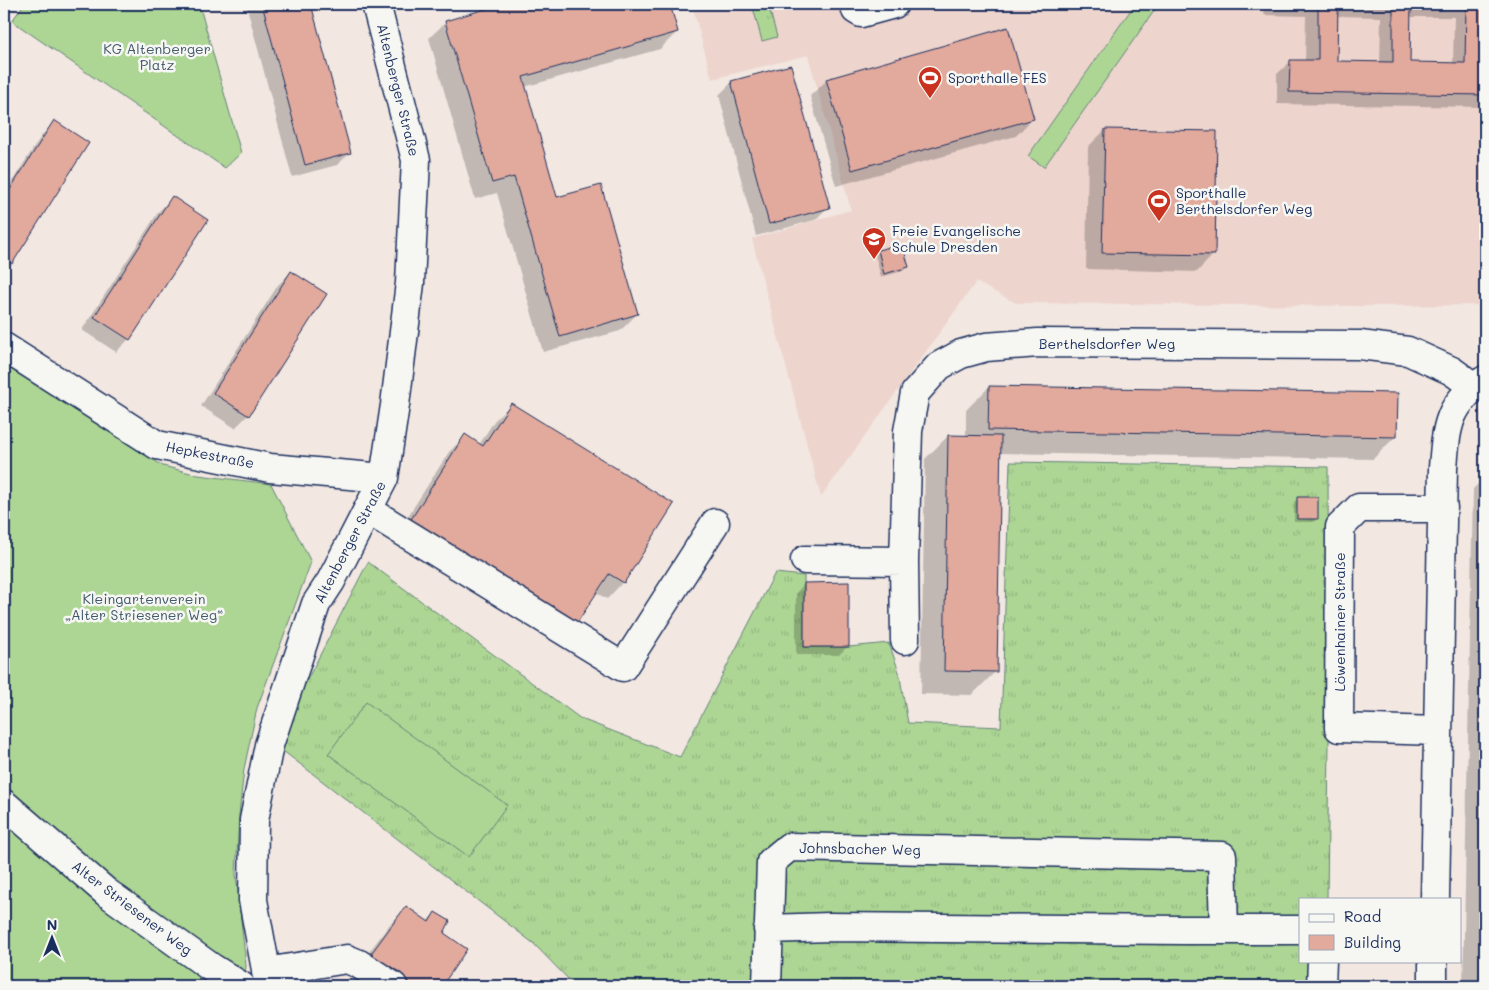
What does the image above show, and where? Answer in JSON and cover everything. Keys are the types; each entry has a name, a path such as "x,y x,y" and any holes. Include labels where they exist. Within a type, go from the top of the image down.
{"street":[{"name":"Altenberger Straße","path":"267,979 253,900 254,820 269,745 316,604 331,581 384,478 410,283 416,160 376,4"},
{"path":"854,4 856,10 861,13 894,4"},
{"name":"Berthelsdorfer Weg","path":"905,640 904,561 908,431 915,393 939,366 960,354 986,347 1038,343 1360,345 1408,351 1480,383"},
{"name":"Hepkestraße","path":"4,347 158,445 270,468 384,478"},
{"path":"1434,898 1445,434 1456,406 1480,383"},
{"name":"Löwenhainer Straße","path":"1438,730 1339,728 1340,527 1359,508 1442,508"},
{"path":"368,510 623,667 715,523"},
{"path":"805,560 904,561"},
{"name":"Alter Striesener Weg","path":"4,804 106,892 212,968 241,986"},
{"name":"Johnsbacher Weg","path":"768,929 771,862 789,848 1222,856 1224,930"},
{"path":"767,986 768,929 830,927 1299,930"},
{"path":"267,979 347,960 359,964 393,986"},
{"path":"1322,962 1322,986"},
{"path":"1433,962 1433,986"}],"shaded area":[{"path":"692,4 1485,4 1485,305 1362,306 1016,303 976,282 821,497 752,239 851,210 808,55 712,79"}],"green space":[{"name":"KG Altenberger Platz","path":"24,4 199,4 241,153 225,168 12,21"},
{"path":"752,4 768,4 777,37 762,41"},
{"path":"1135,4 1159,4 1044,167 1028,156"},
{"name":"Kleingartenverein „Alter Striesener Weg“","path":"4,365 163,466 198,475 271,484 311,562 257,708 244,769 236,874 246,966 244,979 238,986 4,986"},
{"path":"1010,462 1328,467 1329,742 1327,898 1299,898 1299,962 1326,962 1326,986 575,986 533,943 274,744 368,562 581,719 680,757 775,573 804,576 804,647 849,647 889,643 899,672 908,723 1001,727"},
{"path":"366,702 507,805 469,857 328,754"}],"building":[{"path":"262,4 311,4 351,153 305,165"},
{"path":"502,4 670,4 678,32 523,77 557,197 601,185 638,314 560,337 514,177 492,183 445,21"},
{"path":"1318,4 1338,4 1337,61 1393,62 1393,4 1485,4 1483,63 1485,63 1485,95 1289,92 1290,60 1318,60","holes":["1411,5 1466,5 1465,63 1410,62"]},
{"name":"Sporthalle FES","path":"1008,27 1034,119 852,170 826,79"},
{"path":"791,65 830,208 769,224 731,81"},
{"path":"54,120 89,143 12,264 4,259 4,199"},
{"name":"Sporthalle Berthelsdorfer Weg","path":"1105,129 1217,131 1215,255 1102,253"},
{"path":"172,196 208,220 130,340 94,317"},
{"path":"902,244 909,267 884,274 878,250"},
{"path":"291,271 327,294 249,416 213,393"},
{"path":"989,386 1398,393 1397,437 988,430"},
{"path":"511,403 674,504 624,583 609,574 575,626 410,521 465,434 483,446"},
{"path":"948,435 1001,436 997,672 944,671"},
{"path":"1297,497 1318,497 1318,519 1297,519"},
{"path":"849,582 849,647 804,647 804,583"},
{"path":"406,906 429,922 435,912 450,921 444,933 467,949 442,986 414,986 370,955"}],"place":[{"name":"Sporthalle FES","path":"930,99"},
{"name":"Sporthalle Berthelsdorfer Weg","path":"1159,222"},
{"name":"Freie Evangelische Schule Dresden","path":"874,260"}]}
